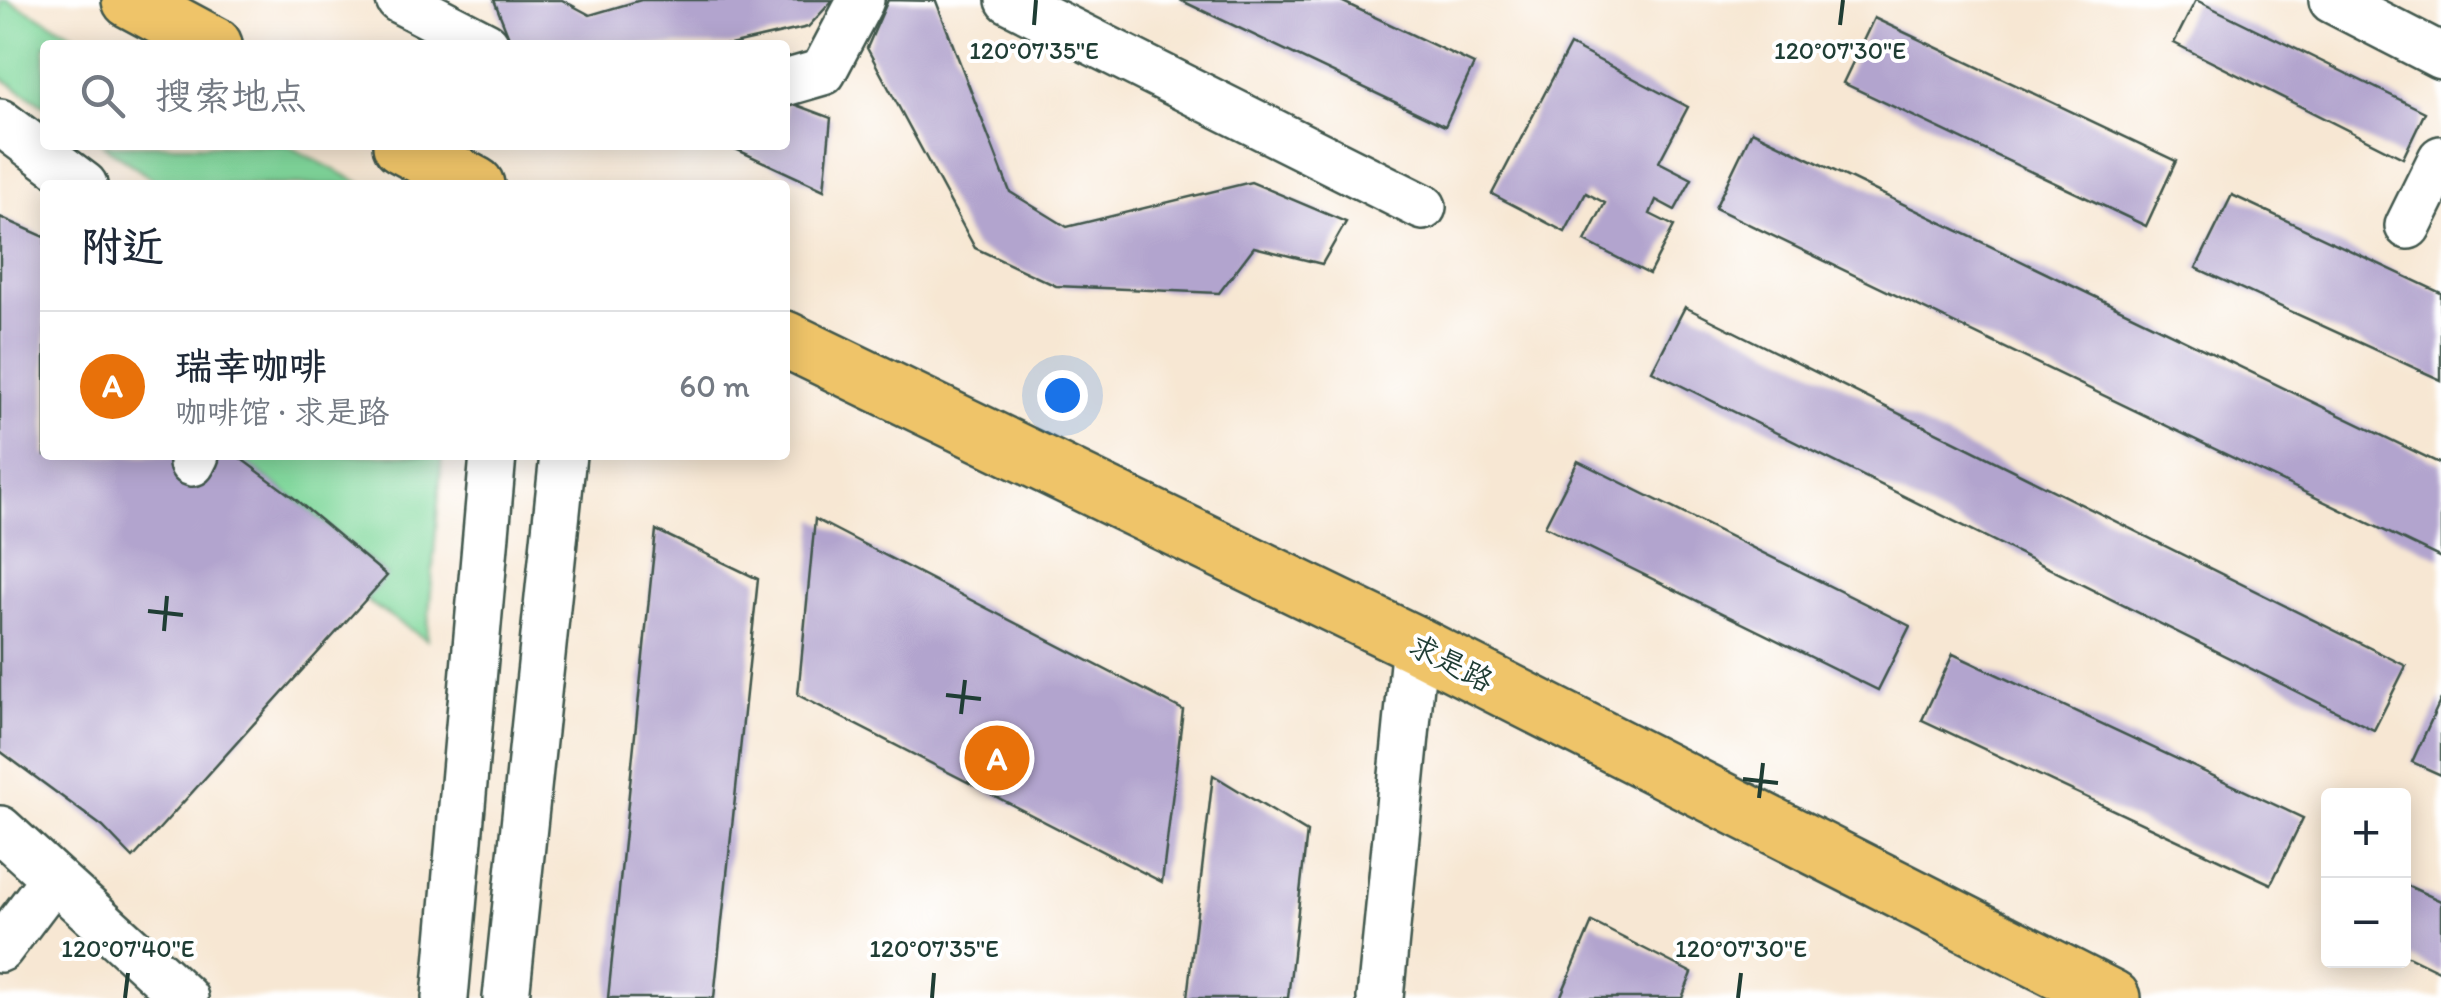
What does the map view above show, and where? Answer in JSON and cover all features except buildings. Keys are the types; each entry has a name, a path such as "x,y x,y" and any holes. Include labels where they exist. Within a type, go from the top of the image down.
{"main road":[{"path":"130,0 205,40"},
{"path":"411,150 467,180"},
{"name":"求是路","path":"790,342 1415,644 2112,998"}],"street":[{"path":"399,0 476,40"},
{"path":"790,82 823,72 861,0"},
{"path":"2332,0 2441,56"},
{"path":"1029,4 1424,206"},
{"path":"0,122 77,180"},
{"path":"2408,226 2441,158"},
{"path":"445,998 494,460"},
{"path":"506,998 562,460"},
{"path":"1380,998 1415,644"},
{"path":"0,829 185,998"},
{"path":"0,949 52,880"}],"green space":[{"path":"0,0 84,40 40,40 40,103 0,77"},
{"path":"110,150 296,150 354,180 154,180"},
{"path":"243,460 442,460 427,640 365,600 386,575"}],"place":[{"name":"瑞幸咖啡","path":"997,758"}]}
